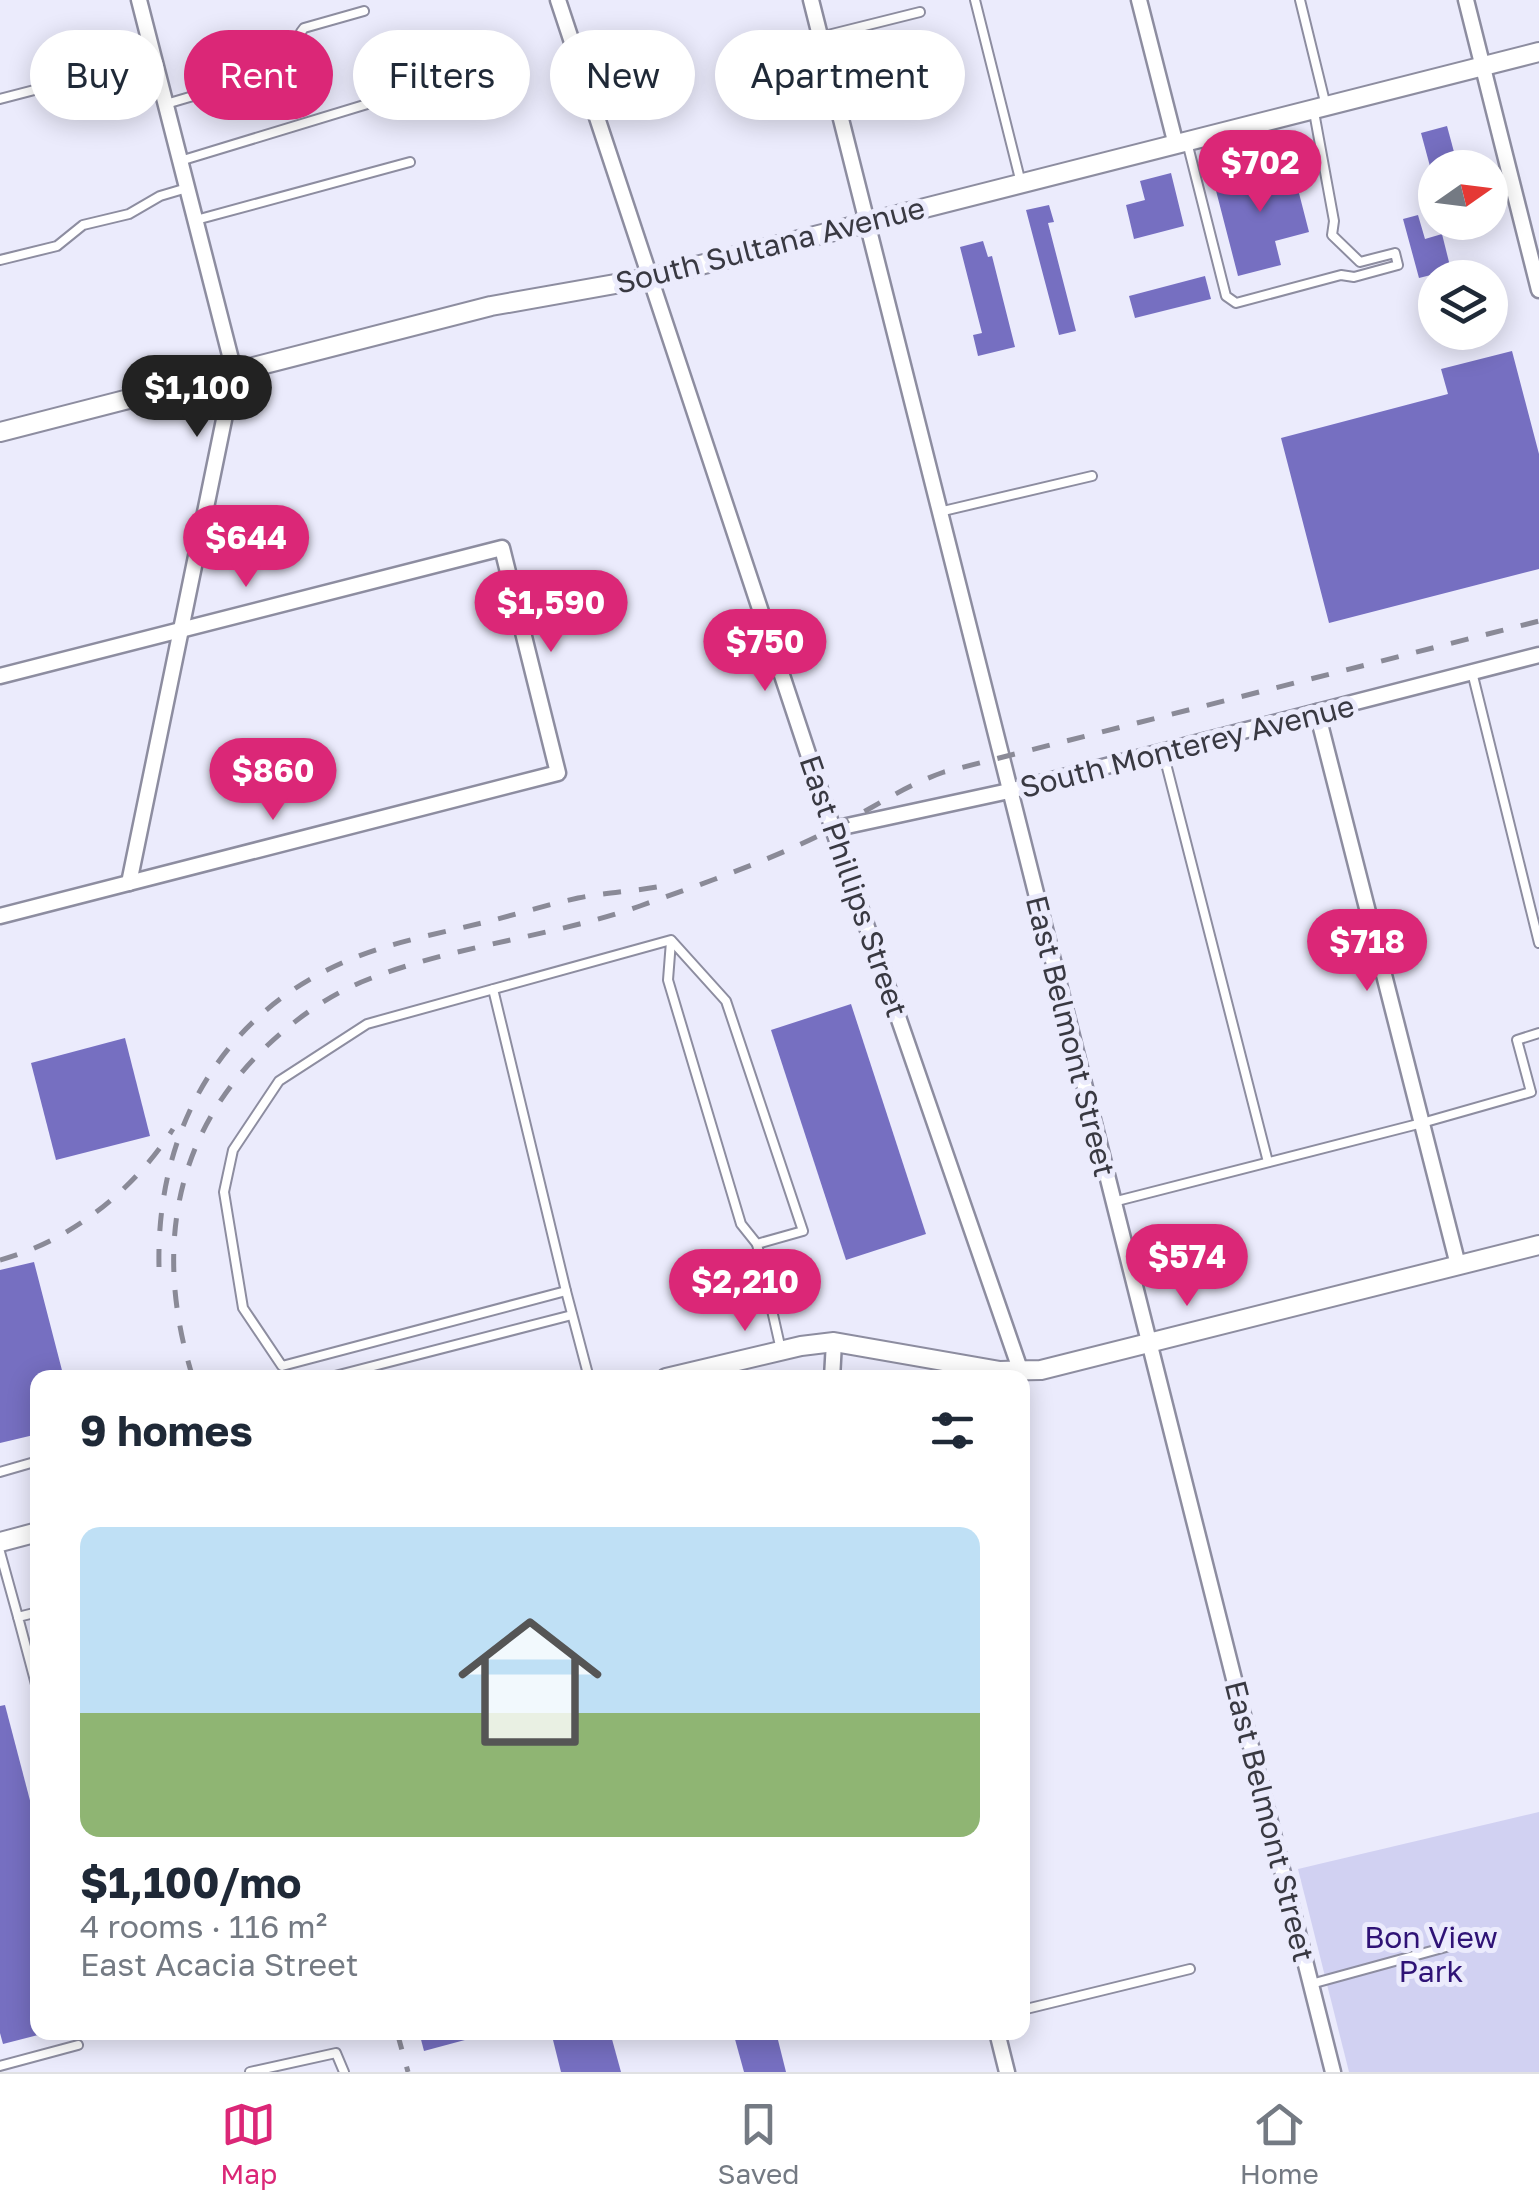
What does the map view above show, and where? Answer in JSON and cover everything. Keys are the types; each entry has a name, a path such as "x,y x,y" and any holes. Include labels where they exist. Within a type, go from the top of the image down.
{"street":[{"path":"139,0 147,30"},
{"name":"East Phillips Street","path":"558,0 833,829 1020,1370"},
{"name":"East Belmont Street","path":"811,0 818,30"},
{"path":"1139,0 1181,143"},
{"path":"1466,0 1539,290"},
{"name":"South Sultana Avenue","path":"0,432 491,306 648,278 1539,52"},
{"path":"129,883 234,371 164,96"},
{"name":"East Belmont Street","path":"842,120 1333,2072"},
{"path":"0,676 502,548 558,773 0,916"},
{"name":"South Monterey Avenue","path":"833,829 1010,792 1539,655"},
{"path":"1318,712 1458,1265"},
{"path":"1030,1371 1539,1245"},
{"path":"699,1370 834,1342 1009,1370"},
{"path":"832,1370 834,1342"},
{"path":"0,1542 30,1534"},
{"path":"999,2040 1007,2072"}],"lane":[{"path":"974,0 1021,183"},
{"path":"1181,143 1226,296 1236,303 1398,265 1395,254 1360,262 1332,235 1334,221 1319,108 1300,0"},
{"path":"166,104 295,66 304,28 364,12"},
{"path":"845,30 920,12"},
{"path":"0,99 30,91"},
{"path":"180,160 353,108"},
{"path":"196,220 410,162"},
{"path":"0,260 57,246 82,225 129,214 160,196 187,188"},
{"path":"939,512 1092,476"},
{"path":"1472,672 1539,943"},
{"path":"1163,752 1268,1162"},
{"path":"284,1370 243,1308 224,1192 233,1150 279,1081 366,1024 671,940"},
{"path":"671,940 726,1002 803,1231 757,1244"},
{"path":"671,940 668,980 740,1224 757,1244 782,1350"},
{"path":"493,989 587,1370"},
{"path":"1113,1202 1531,1092 1517,1040 1539,1032"},
{"path":"282,1366 566,1291"},
{"path":"358,1370 572,1315"},
{"path":"0,1472 30,1463"},
{"path":"0,1552 30,1662"},
{"path":"18,1617 30,1614"},
{"path":"1311,1984 1468,1941"},
{"path":"1030,2008 1190,1969"},
{"path":"0,2066 78,2045"},
{"path":"250,2072 336,2053 344,2072"}],"green space":[{"name":"Bon View Park","path":"1539,1812 1539,2072 1349,2072 1298,1869"}],"building":[{"path":"1447,126 1453,150 1426,150 1421,133"},
{"path":"1291,162 1309,232 1275,241 1281,265 1238,276 1213,179"},
{"path":"1171,173 1184,226 1134,239 1126,205 1145,200 1140,181"},
{"path":"1049,205 1054,222 1048,223 1076,331 1059,335 1026,210"},
{"path":"1418,215 1418,240 1444,240 1448,260 1418,260 1418,274 1403,219"},
{"path":"983,241 988,257 992,256 1015,347 978,356 973,335 982,333 960,247"},
{"path":"1205,276 1211,299 1135,318 1129,296"},
{"path":"1512,351 1539,454 1539,569 1329,623 1281,438 1448,394 1441,369"},
{"path":"851,1004 926,1234 846,1260 771,1030"},
{"path":"125,1038 150,1136 56,1160 31,1063"},
{"path":"34,1262 62,1370 30,1370 30,1436 0,1443 0,1270"},
{"path":"5,1705 30,1800 30,2037 3,2044 0,2033 0,1706"},
{"path":"421,2040 465,2040 424,2051"},
{"path":"553,2040 612,2040 621,2072 561,2072"},
{"path":"735,2040 778,2040 786,2072 744,2072"}],"railway":[{"path":"191,1370 174,1282 181,1191 195,1149 216,1108 244,1070 280,1034 333,996 402,967 607,917 707,882 795,847 944,772 1539,621"},
{"path":"159,1267 161,1218 169,1171 183,1127 203,1085 229,1048 262,1014 300,985 360,955 394,944 578,898 668,885"},
{"path":"0,1260 52,1240 98,1210 140,1173 173,1129"},
{"path":"399,2040 408,2072"}]}
